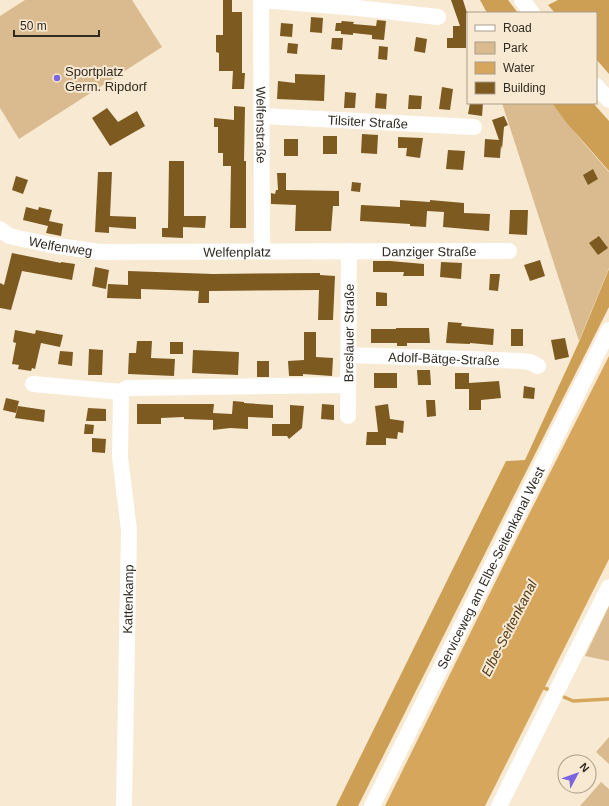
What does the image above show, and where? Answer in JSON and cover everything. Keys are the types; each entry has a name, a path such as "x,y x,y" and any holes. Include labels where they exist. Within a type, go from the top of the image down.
{"street":[{"path":"261,0 358,8 438,17"},
{"name":"Welfenstraße","path":"261,0 262,251"},
{"path":"522,0 531,12"},
{"path":"597,87 609,100"},
{"name":"Tilsiter Straße","path":"262,116 474,126"},
{"name":"Welfenweg","path":"0,229 9,236 51,245 100,252 125,252"},
{"name":"Danziger Straße","path":"349,251 509,250"},
{"name":"Welfenplatz","path":"125,252 349,251"},
{"name":"Breslauer Straße","path":"348,416 349,251"},
{"name":"Serviceweg am Elbe-Seitenkanal West","path":"372,806 609,330"},
{"name":"Adolf-Bätge-Straße","path":"348,355 521,361 530,362 538,366"},
{"path":"33,384 121,392 127,388 348,385"},
{"name":"Kattenkamp","path":"121,392 120,457 129,530 124,806"},
{"path":"499,806 609,587"}],"green space":[{"name":"Sportplatz Germ. Ripdorf","path":"25,0 132,0 162,47 19,139 0,108 0,16"},
{"path":"502,104 553,104 609,172 609,268 579,341"},
{"path":"609,606 609,661 585,656"},
{"path":"609,737 609,764 596,752"},
{"path":"601,782 609,789 609,806 580,806 590,794 597,794 597,787"}],"shaded area":[{"path":"480,0 508,0 517,12 486,12"},
{"path":"558,0 609,0 609,74 597,60 597,12 554,12 548,5"},
{"path":"553,104 594,104 609,121 609,171 566,122"},
{"path":"609,269 609,307 358,806 336,806 506,461 525,460 579,342"}],"water":[{"name":"Elbe-Seitenkanal","path":"609,356 609,559 485,806 385,806 520,532"}],"building":[{"path":"223,0 232,0 232,12 242,12 242,73 245,73 244,89 232,89 233,71 219,71 219,53 216,52 216,35 223,35"},
{"path":"451,0 463,0 467,13 466,48 447,48 447,38 453,38 453,26 460,26"},
{"path":"311,17 323,18 322,33 310,32"},
{"path":"377,20 386,21 384,40 372,39 372,35 353,33 353,35 341,34 341,31 335,31 336,23 341,23 342,21 354,22 353,24 376,26"},
{"path":"281,23 293,24 292,37 280,36"},
{"path":"416,37 427,39 425,53 414,51"},
{"path":"332,38 343,38 342,50 331,49"},
{"path":"288,43 298,44 297,54 287,53"},
{"path":"379,46 388,47 387,60 378,59"},
{"path":"295,74 325,75 324,101 277,99 278,81 295,83"},
{"path":"442,87 453,89 450,110 439,109"},
{"path":"345,92 356,93 355,108 344,108"},
{"path":"376,93 387,94 386,109 375,108"},
{"path":"409,95 422,96 421,109 408,109"},
{"path":"470,104 483,104 482,116 468,114"},
{"path":"234,106 245,107 244,161 246,161 246,228 230,228 231,166 223,166 223,153 218,153 218,127 214,127 214,118 234,120"},
{"path":"107,108 118,122 137,111 145,126 110,146 92,118"},
{"path":"504,116 508,125 504,127 500,158 484,157 485,139 499,140 492,120"},
{"path":"362,134 378,135 377,154 361,153"},
{"path":"323,136 337,136 337,154 323,154"},
{"path":"398,137 423,138 420,158 406,156 407,148 398,148"},
{"path":"284,139 298,139 298,156 284,156"},
{"path":"448,150 465,151 463,170 446,169"},
{"path":"169,161 184,161 184,216 206,216 205,228 183,227 183,238 162,237 162,228 168,228"},
{"path":"593,169 598,179 588,185 583,175"},
{"path":"98,172 112,172 110,216 136,217 136,229 109,227 109,233 95,232"},
{"path":"277,173 286,173 286,190 339,191 339,206 333,206 331,231 295,231 296,205 271,204 271,193 275,194 276,190 278,190"},
{"path":"16,176 28,180 23,194 12,190"},
{"path":"352,182 361,183 360,192 351,191"},
{"path":"400,200 430,202 430,200 464,203 464,213 490,214 489,231 443,227 444,212 427,211 426,227 410,226 410,224 360,221 361,205 400,207"},
{"path":"26,207 38,210 39,207 52,210 49,221 63,224 61,236 46,233 48,226 23,220"},
{"path":"510,210 528,210 527,235 509,234"},
{"path":"599,236 608,248 598,255 589,243"},
{"path":"12,253 61,263 75,264 72,280 22,271 11,310 0,308 0,283 4,285"},
{"path":"540,260 545,276 530,281 524,265"},
{"path":"373,261 424,264 424,276 403,276 404,272 373,272"},
{"path":"441,262 462,263 461,279 440,277"},
{"path":"95,267 109,270 106,289 92,286"},
{"path":"128,271 213,274 320,273 320,275 335,276 333,320 318,320 319,290 209,291 209,303 198,303 199,291 141,289 141,299 107,298 108,284 128,285"},
{"path":"490,274 500,274 498,291 489,290"},
{"path":"376,292 387,293 387,306 376,306"},
{"path":"448,322 462,323 461,326 494,329 493,345 446,343"},
{"path":"429,328 430,343 407,343 407,346 397,346 397,343 371,343 371,329"},
{"path":"511,329 523,329 523,346 511,346"},
{"path":"15,330 35,334 36,330 63,335 60,347 41,343 35,369 32,368 31,371 18,369 19,365 12,364 16,343 13,342"},
{"path":"304,332 316,332 316,357 333,358 332,376 303,374 303,376 289,376 288,361 304,360"},
{"path":"565,338 569,357 555,360 551,340"},
{"path":"137,341 152,341 151,358 175,359 174,376 128,374 129,353 136,353"},
{"path":"170,342 183,342 183,354 170,354"},
{"path":"89,349 103,350 102,375 88,375"},
{"path":"193,350 239,352 238,375 192,373"},
{"path":"60,351 73,352 72,366 58,364"},
{"path":"257,361 269,361 269,377 257,377"},
{"path":"417,370 430,370 431,385 418,385"},
{"path":"374,373 397,373 397,388 374,388"},
{"path":"455,373 469,373 469,389 455,389"},
{"path":"499,381 501,398 481,400 481,410 469,410 469,383"},
{"path":"524,386 535,388 534,399 523,398"},
{"path":"6,398 19,401 16,413 3,410"},
{"path":"426,400 435,400 436,416 427,417"},
{"path":"233,401 273,405 273,418 248,417 248,429 230,428 213,430 213,420 184,419 184,417 161,418 161,424 137,424 137,404 214,404 213,413 232,414"},
{"path":"322,404 334,405 334,420 321,419"},
{"path":"388,404 390,419 404,421 403,433 398,432 397,439 386,438 386,445 366,445 367,432 378,432 375,406"},
{"path":"290,405 304,406 302,428 289,439 287,436 272,436 272,424 290,424"},
{"path":"18,406 45,410 44,422 15,418"},
{"path":"88,408 106,409 106,421 86,421"},
{"path":"85,424 94,425 93,434 84,434"},
{"path":"92,438 106,439 105,453 92,452"}],"waterway":[{"path":"544,688 550,690"},
{"path":"564,697 573,701 609,699"}],"place":[{"name":"Sportplatz Germ. Ripdorf","path":"57,78"}]}
